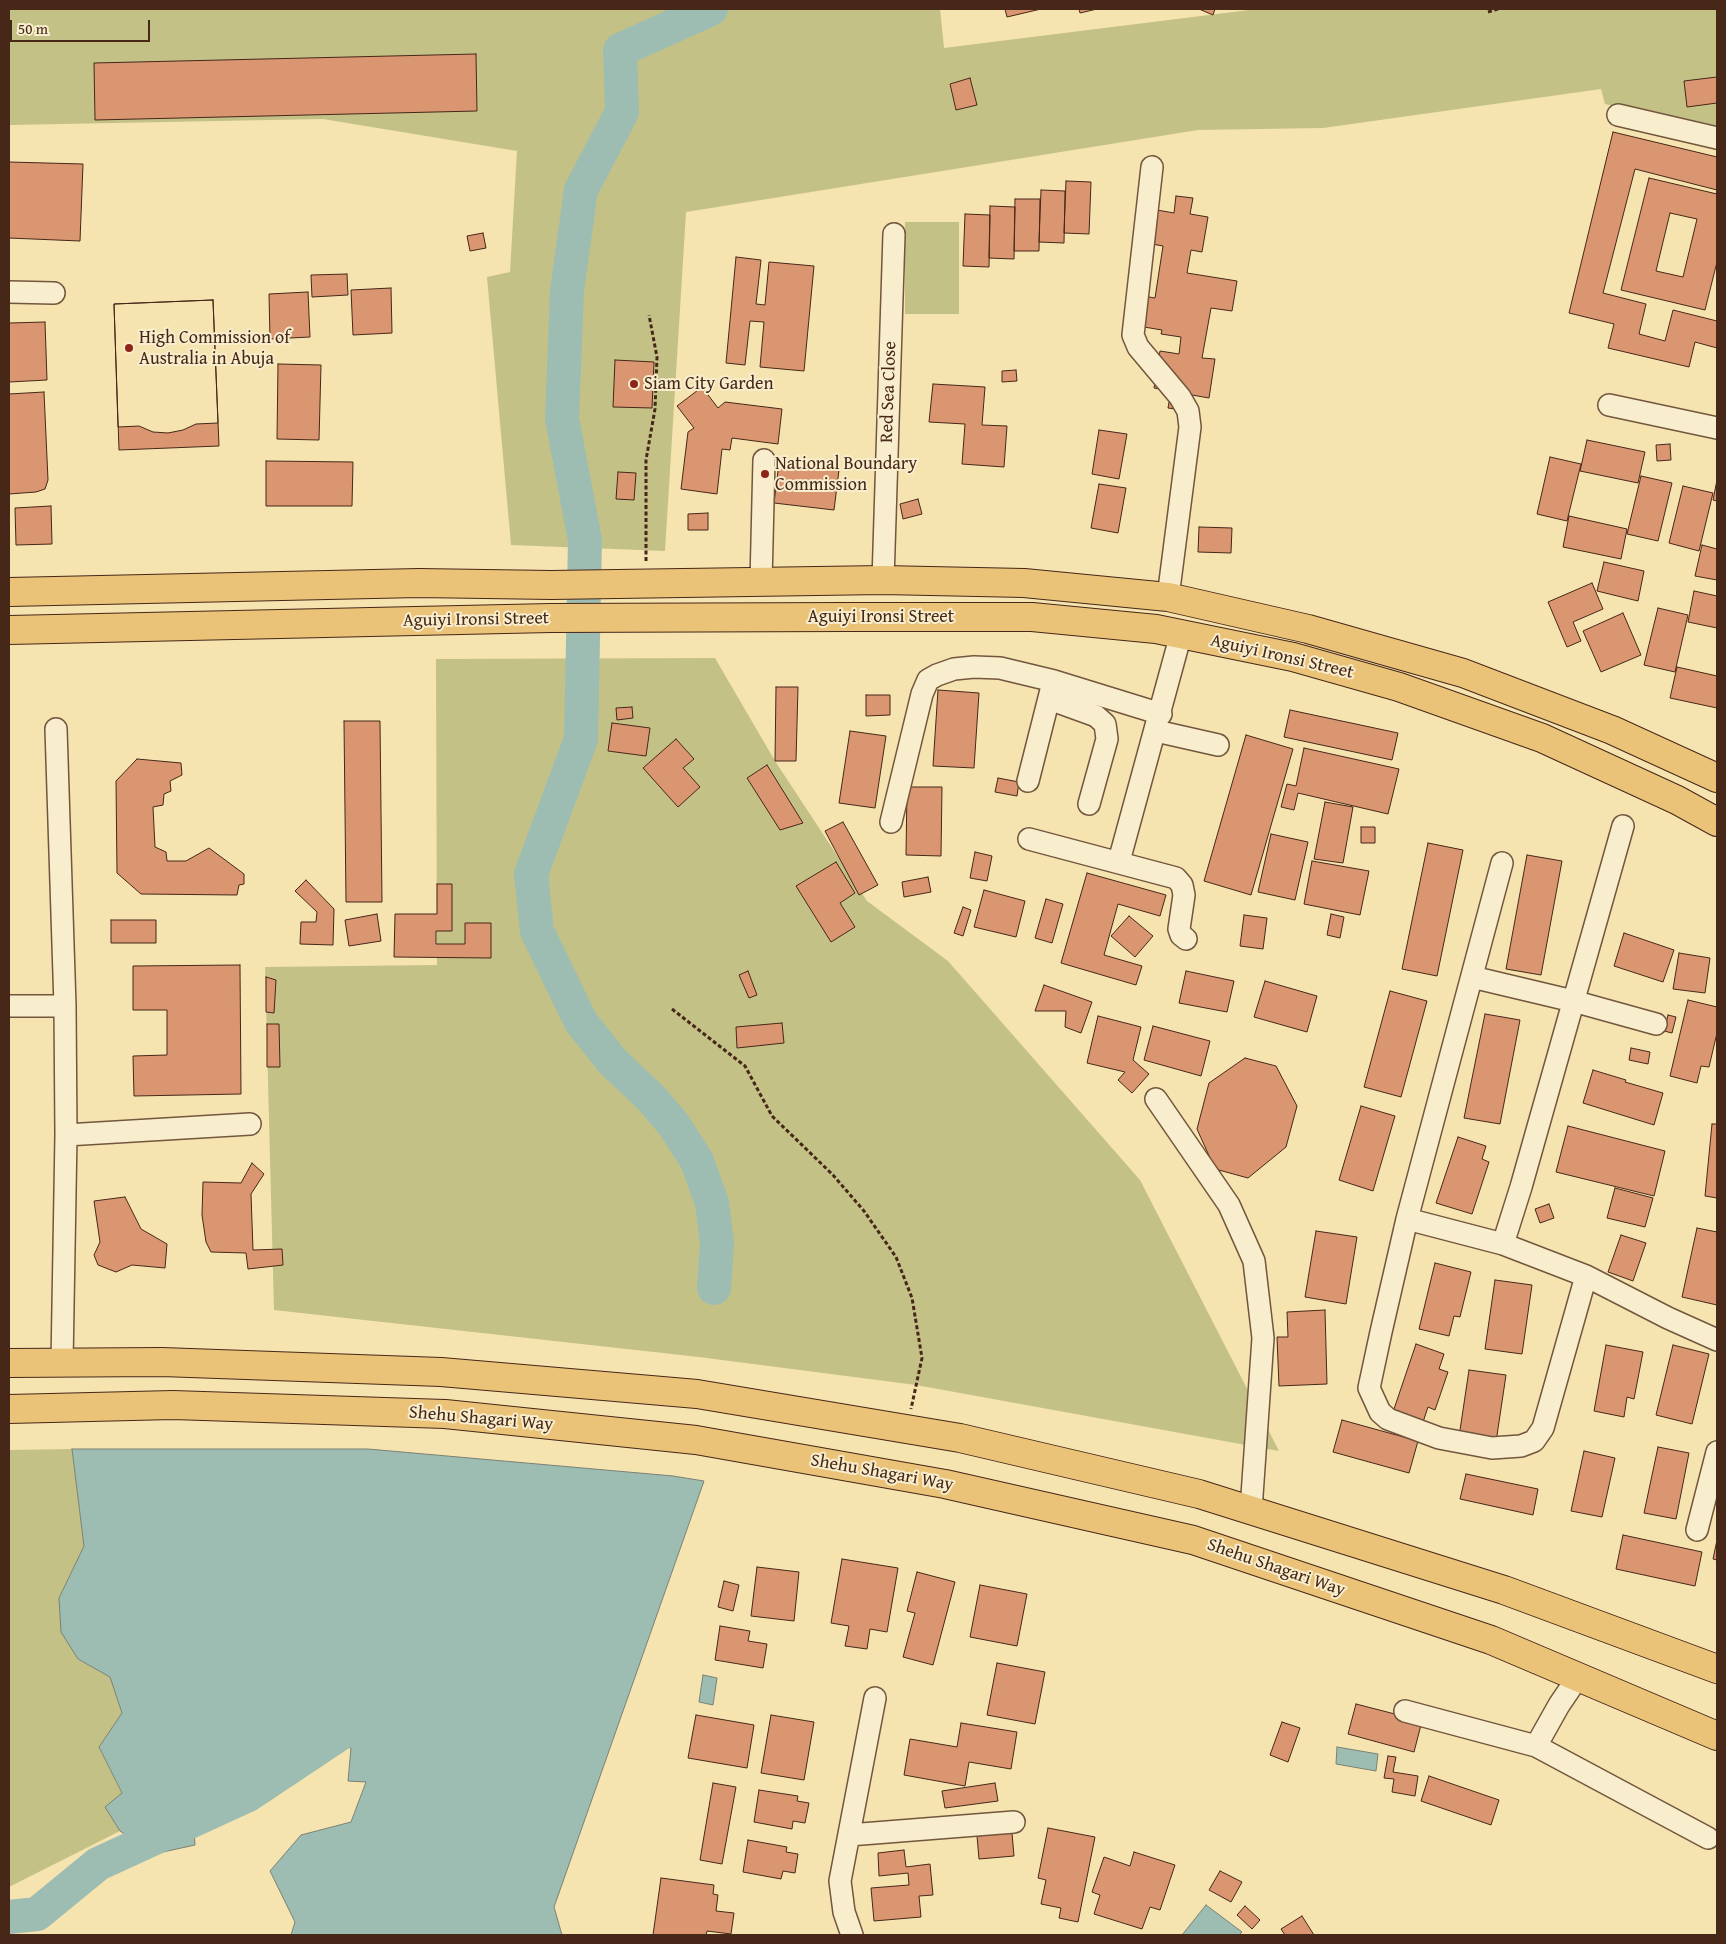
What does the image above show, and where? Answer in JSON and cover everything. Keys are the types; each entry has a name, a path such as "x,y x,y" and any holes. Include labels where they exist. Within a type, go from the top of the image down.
{"main road":[{"name":"Aguiyi Ironsi Street","path":"9,592 419,583 551,585 883,580 1024,583 1168,598 1308,629 1463,673 1612,730 1717,778"},
{"name":"Aguiyi Ironsi Street","path":"9,630 551,618 1032,617 1156,629 1292,657 1399,687 1542,738 1677,800 1717,822"},
{"path":"9,1364 162,1362 440,1372 697,1394 960,1438 1199,1494 1504,1590 1717,1669"},
{"name":"Shehu Shagari Way","path":"9,1409 173,1405 446,1414 696,1440 945,1484 1194,1540 1491,1640 1717,1736"}],"street":[{"path":"1618,115 1717,138"},
{"path":"1152,167 1133,335 1138,347 1180,397 1188,411 1190,427 1168,598"},
{"name":"Red Sea Close","path":"883,580 894,234"},
{"path":"9,292 54,292"},
{"path":"1609,405 1717,428"},
{"path":"761,582 764,460"},
{"path":"1120,862 1181,634"},
{"path":"891,822 922,694 928,680 954,670 974,667 1000,668 1051,690 1158,722 1218,744"},
{"path":"1028,781 1051,690"},
{"path":"1051,690 1096,716 1105,724 1107,739 1089,804"},
{"path":"56,729 65,1006 66,1135 62,1363"},
{"path":"1503,1244 1521,1188 1623,826"},
{"path":"1029,839 1176,878 1182,885 1184,895 1179,929 1181,935 1186,939"},
{"path":"1502,863 1407,1219 1369,1388 1380,1412 1388,1419 1439,1438 1492,1448 1521,1446 1534,1441 1543,1428 1586,1276"},
{"path":"1472,977 1573,1001 1656,1024"},
{"path":"9,1006 65,1006"},
{"path":"1156,1099 1229,1205 1254,1260 1263,1338 1251,1510"},
{"path":"66,1135 250,1124"},
{"path":"1407,1219 1503,1244 1586,1276 1668,1318 1717,1340"},
{"path":"1697,1530 1717,1452"},
{"path":"1536,1746 1559,1705 1578,1677"},
{"path":"852,1935 844,1912 840,1881 875,1698"},
{"path":"1406,1711 1536,1746 1708,1838"},
{"path":"849,1835 1014,1822"}],"path":[{"path":"1488,12 1498,9"},
{"path":"638,584 646,460 655,409 657,357 649,315"},
{"path":"672,1009 745,1066 772,1116 833,1175 864,1211 896,1257 912,1298 922,1358 907,1429"}],"shaded area":[{"path":"9,9 940,9 944,48 1257,9 1717,9 1717,131 1605,104 1601,89 1323,128 1198,130 686,212 665,551 511,545 487,277 510,272 517,151 323,119 9,125"},
{"path":"905,222 959,222 959,314 905,314"},
{"path":"715,658 775,761 867,901 948,961 1140,1180 1279,1451 916,1385 699,1357 274,1310 265,967 437,965 436,659"},
{"path":"72,1449 84,1546 59,1598 78,1659 110,1677 122,1714 99,1747 122,1794 105,1807 120,1831 9,1887 9,1450"}],"water":[{"path":"72,1449 368,1449 673,1476 704,1481 554,1907 562,1935 291,1935 295,1922 270,1871 301,1835 351,1822 366,1782 348,1781 351,1748 317,1739 293,1745 292,1777 231,1803 193,1813 195,1845 154,1854 120,1831 105,1807 122,1793 99,1747 122,1713 110,1677 78,1659 61,1632 59,1598 84,1546"},
{"path":"703,1675 717,1678 713,1705 699,1702"},
{"path":"1337,1747 1378,1754 1376,1771 1336,1764"},
{"path":"1206,1905 1242,1932 1239,1935 1182,1935"}],"building":[{"path":"1005,9 1041,9 1007,17"},
{"path":"1079,9 1097,9 1080,13"},
{"path":"1199,9 1215,9 1213,15"},
{"path":"476,54 477,111 95,120 94,63"},
{"path":"1717,77 1717,103 1687,107 1684,81"},
{"path":"970,78 977,105 956,110 950,84"},
{"path":"1613,132 1717,157 1717,190 1635,169 1603,293 1646,304 1639,334 1665,341 1673,310 1717,321 1717,348 1695,342 1689,367 1608,348 1614,324 1569,313"},
{"path":"9,162 83,164 80,241 9,238"},
{"path":"1649,178 1717,194 1717,262 1705,310 1621,290","holes":["1670,213 1697,219 1683,277 1656,271"]},
{"path":"1066,181 1091,182 1089,234 1064,233"},
{"path":"1041,190 1065,191 1064,243 1039,242"},
{"path":"1176,196 1193,198 1190,214 1208,217 1202,252 1191,250 1187,273 1237,281 1232,311 1211,308 1202,358 1215,359 1209,398 1192,395 1190,411 1168,408 1171,391 1154,388 1160,351 1179,354 1181,337 1161,334 1162,330 1126,324 1131,294 1155,298 1163,246 1152,244 1157,210 1174,213"},
{"path":"1015,199 1040,199 1039,251 1014,251"},
{"path":"990,206 1015,207 1014,259 989,258"},
{"path":"965,214 990,215 989,267 963,266"},
{"path":"483,233 486,248 470,251 467,236"},
{"path":"736,257 761,260 756,304 765,305 769,262 814,266 804,371 760,367 764,322 750,321 745,365 726,363"},
{"path":"347,274 348,295 312,297 311,275"},
{"path":"391,288 392,333 353,335 351,290"},
{"path":"308,292 310,337 270,339 269,294"},
{"path":"213,300 219,446 119,450 114,304"},
{"path":"213,300 218,423 196,424 183,430 168,433 153,432 139,426 118,427 114,304"},
{"path":"45,322 47,380 9,382 9,323"},
{"name":"Siam City Garden","path":"615,360 654,362 652,408 613,407"},
{"path":"278,364 321,365 319,440 277,439"},
{"path":"1016,370 1017,381 1002,382 1002,371"},
{"path":"933,384 985,387 982,425 1007,426 1004,467 962,464 965,424 929,422"},
{"path":"702,387 718,408 725,402 782,409 778,444 732,438 730,450 722,449 717,494 681,489 688,432 694,428 677,406"},
{"path":"44,392 48,480 45,489 36,492 9,494 9,394"},
{"path":"1099,430 1127,434 1119,479 1092,474"},
{"path":"1587,440 1645,452 1638,483 1580,471"},
{"path":"1670,444 1671,460 1657,461 1656,445"},
{"path":"1550,457 1581,464 1567,521 1537,514"},
{"path":"266,461 353,462 352,506 266,506"},
{"path":"779,463 839,470 834,510 774,503"},
{"path":"618,472 636,473 634,500 616,499"},
{"path":"1641,476 1672,483 1658,541 1627,534"},
{"path":"1717,480 1717,501 1713,500"},
{"path":"1099,484 1126,488 1118,533 1091,528"},
{"path":"1683,486 1713,493 1699,551 1669,543"},
{"path":"918,499 922,514 903,519 900,504"},
{"path":"51,506 52,544 16,545 15,508"},
{"path":"708,513 708,530 688,530 688,514"},
{"path":"1569,516 1627,529 1621,559 1563,547"},
{"path":"1199,527 1232,528 1231,553 1198,552"},
{"path":"1702,545 1717,549 1717,580 1695,576"},
{"path":"1604,562 1644,571 1638,601 1597,591"},
{"path":"1592,583 1603,609 1573,622 1581,641 1567,647 1548,602"},
{"path":"1694,591 1717,596 1717,628 1688,622"},
{"path":"1658,608 1688,615 1675,672 1644,665"},
{"path":"1623,613 1641,655 1601,672 1583,631"},
{"path":"1677,667 1717,676 1717,708 1670,698"},
{"path":"776,687 798,687 796,761 775,761"},
{"path":"938,690 979,693 974,768 933,766"},
{"path":"866,695 890,695 890,715 866,716"},
{"path":"632,707 633,718 617,720 616,708"},
{"path":"1290,710 1398,733 1392,760 1284,737"},
{"path":"344,721 380,721 382,902 346,902"},
{"path":"612,723 650,728 646,756 608,751"},
{"path":"850,731 886,736 875,808 839,803"},
{"path":"1246,735 1293,749 1251,895 1204,881"},
{"path":"676,739 694,759 683,768 700,787 678,807 643,768"},
{"path":"1304,748 1399,769 1388,814 1298,793 1294,810 1281,807 1287,784 1296,786"},
{"path":"137,759 181,763 182,775 170,781 171,791 164,794 163,805 153,807 155,847 166,852 167,861 186,861 209,848 244,874 244,884 239,885 237,895 141,894 117,873 116,781"},
{"path":"767,765 803,823 780,830 747,778"},
{"path":"998,778 1019,782 1017,796 995,792"},
{"path":"907,787 942,787 941,856 906,855"},
{"path":"1325,802 1353,807 1343,863 1314,859"},
{"path":"843,822 878,885 859,895 825,831"},
{"path":"1361,827 1375,827 1375,843 1361,843"},
{"path":"1271,834 1308,842 1295,900 1258,892"},
{"path":"1428,843 1463,850 1437,976 1402,969"},
{"path":"975,852 992,856 987,881 970,878"},
{"path":"1527,855 1562,861 1541,975 1506,969"},
{"path":"1312,861 1369,871 1360,915 1304,904"},
{"path":"836,862 855,893 840,903 855,927 831,942 796,886"},
{"path":"1087,873 1166,895 1160,916 1118,904 1104,955 1142,966 1136,985 1061,963"},
{"path":"928,877 931,892 904,897 902,882"},
{"path":"306,880 334,909 333,945 300,944 301,922 316,922 317,912 295,891"},
{"path":"437,884 452,884 452,931 436,931 436,944 465,944 465,923 491,923 491,958 394,957 395,914 437,914"},
{"path":"984,890 1025,901 1016,937 974,927"},
{"path":"1046,899 1063,904 1052,943 1035,938"},
{"path":"963,907 971,910 963,936 954,933"},
{"path":"377,914 381,941 349,946 345,920"},
{"path":"1331,914 1344,917 1340,938 1327,935"},
{"path":"1244,915 1267,918 1263,949 1240,946"},
{"path":"1129,916 1153,936 1135,957 1111,936"},
{"path":"111,920 156,920 156,943 111,943"},
{"path":"1624,933 1674,950 1663,982 1614,966"},
{"path":"1679,953 1710,958 1705,993 1673,989"},
{"path":"240,965 241,1094 134,1096 133,1056 167,1055 167,1010 133,1010 133,966"},
{"path":"748,971 757,995 749,998 739,975"},
{"path":"1186,971 1234,981 1227,1012 1179,1003"},
{"path":"266,977 276,980 274,1013 266,1012"},
{"path":"1265,981 1317,996 1307,1032 1254,1017"},
{"path":"1044,985 1092,1002 1081,1033 1065,1027 1066,1011 1035,1011"},
{"path":"1390,991 1427,1001 1401,1097 1364,1087"},
{"path":"1688,1000 1717,1007 1717,1033 1709,1067 1701,1066 1697,1083 1670,1076"},
{"path":"1485,1014 1520,1020 1500,1124 1464,1118"},
{"path":"1668,1015 1676,1017 1672,1033 1664,1031"},
{"path":"1098,1016 1141,1027 1133,1060 1149,1074 1132,1093 1118,1080 1125,1072 1087,1063"},
{"path":"782,1023 784,1043 737,1048 736,1027"},
{"path":"267,1024 279,1024 280,1067 267,1067"},
{"path":"1153,1026 1210,1041 1201,1076 1144,1060"},
{"path":"1631,1048 1650,1052 1648,1064 1629,1060"},
{"path":"1245,1058 1276,1066 1297,1106 1286,1147 1248,1178 1215,1169 1197,1129 1209,1083"},
{"path":"1593,1070 1663,1093 1654,1125 1583,1103"},
{"path":"1361,1106 1395,1116 1373,1191 1339,1180"},
{"path":"1712,1124 1717,1124 1717,1198 1705,1196"},
{"path":"1568,1126 1665,1151 1654,1196 1556,1172"},
{"path":"1458,1137 1486,1146 1482,1159 1489,1162 1472,1214 1436,1203"},
{"path":"252,1163 264,1174 251,1194 253,1250 282,1249 283,1265 248,1269 246,1253 211,1252 206,1242 202,1215 203,1182 241,1183"},
{"path":"1615,1188 1653,1198 1645,1227 1607,1218"},
{"path":"125,1197 141,1229 167,1244 165,1268 132,1265 116,1272 98,1265 94,1255 100,1242 94,1201"},
{"path":"1549,1204 1554,1218 1540,1223 1535,1209"},
{"path":"1697,1228 1717,1232 1717,1305 1682,1297"},
{"path":"1316,1231 1357,1237 1346,1304 1305,1297"},
{"path":"1621,1235 1646,1243 1633,1281 1608,1272"},
{"path":"1435,1263 1471,1272 1460,1317 1454,1316 1449,1336 1419,1329"},
{"path":"1495,1280 1532,1285 1522,1354 1485,1349"},
{"path":"1325,1310 1327,1384 1279,1386 1277,1337 1288,1337 1287,1312"},
{"path":"1416,1344 1444,1354 1439,1369 1448,1372 1435,1410 1428,1407 1422,1425 1392,1415"},
{"path":"1606,1345 1643,1352 1634,1399 1627,1397 1624,1417 1594,1411"},
{"path":"1673,1345 1709,1354 1692,1424 1656,1415"},
{"path":"1469,1370 1506,1375 1496,1442 1459,1437"},
{"path":"1342,1420 1418,1441 1409,1473 1333,1452"},
{"path":"1658,1447 1689,1453 1676,1519 1644,1513"},
{"path":"1584,1451 1615,1458 1602,1517 1571,1511"},
{"path":"1466,1474 1538,1489 1533,1515 1460,1499"},
{"path":"1623,1535 1702,1552 1695,1586 1616,1569"},
{"path":"1717,1540 1717,1560 1713,1559"},
{"path":"842,1559 898,1568 887,1632 870,1629 867,1649 845,1646 849,1626 831,1623"},
{"path":"757,1567 799,1572 794,1621 751,1616"},
{"path":"917,1572 955,1582 933,1665 903,1657 915,1613 907,1611"},
{"path":"724,1581 739,1585 733,1611 718,1607"},
{"path":"980,1585 1027,1594 1017,1646 970,1637"},
{"path":"720,1626 750,1631 748,1641 767,1644 763,1668 715,1660"},
{"path":"997,1663 1045,1672 1035,1724 987,1715"},
{"path":"1356,1704 1422,1721 1414,1752 1348,1734"},
{"path":"696,1715 754,1725 747,1768 688,1758"},
{"path":"771,1715 814,1722 804,1780 761,1773"},
{"path":"1282,1722 1300,1728 1288,1762 1270,1755"},
{"path":"961,1723 1017,1732 1011,1769 969,1762 965,1786 904,1775 910,1739 957,1747"},
{"path":"1388,1756 1396,1757 1393,1772 1418,1776 1415,1796 1392,1792 1394,1779 1384,1778"},
{"path":"1429,1776 1499,1800 1491,1825 1421,1801"},
{"path":"713,1783 736,1787 722,1864 700,1860"},
{"path":"995,1783 998,1801 945,1808 942,1791"},
{"path":"759,1790 798,1796 797,1801 809,1803 805,1823 793,1821 792,1829 754,1822"},
{"path":"1048,1828 1095,1837 1078,1922 1059,1918 1061,1908 1041,1904 1046,1880 1038,1878"},
{"path":"1012,1833 1014,1856 979,1859 977,1836"},
{"path":"748,1840 787,1847 786,1852 798,1854 795,1873 783,1871 781,1879 743,1872"},
{"path":"904,1850 906,1867 930,1864 933,1895 919,1896 921,1917 874,1921 871,1888 909,1885 908,1873 879,1876 878,1853"},
{"path":"1134,1852 1175,1865 1160,1910 1150,1907 1142,1929 1094,1914 1100,1895 1092,1892 1104,1857 1130,1866"},
{"path":"1220,1871 1242,1882 1231,1902 1209,1890"},
{"path":"661,1878 714,1885 713,1894 718,1895 716,1911 734,1913 731,1934 707,1931 706,1935 653,1935"},
{"path":"1245,1906 1260,1920 1252,1929 1237,1915"},
{"path":"1302,1916 1314,1935 1285,1935 1281,1929"}],"waterway":[{"path":"711,9 620,50 622,112 581,190 567,290 562,419 585,540 581,739 531,874 537,931 581,1022 612,1061 652,1099 674,1125 697,1161 712,1203 717,1243 714,1288"},
{"path":"9,1917 37,1914 98,1864 248,1795 356,1723 363,1712"}],"place":[{"name":"High Commission of Australia in Abuja","path":"129,348"},
{"name":"Siam City Garden","path":"634,384"},
{"name":"National Boundary Commission","path":"765,474"}]}
